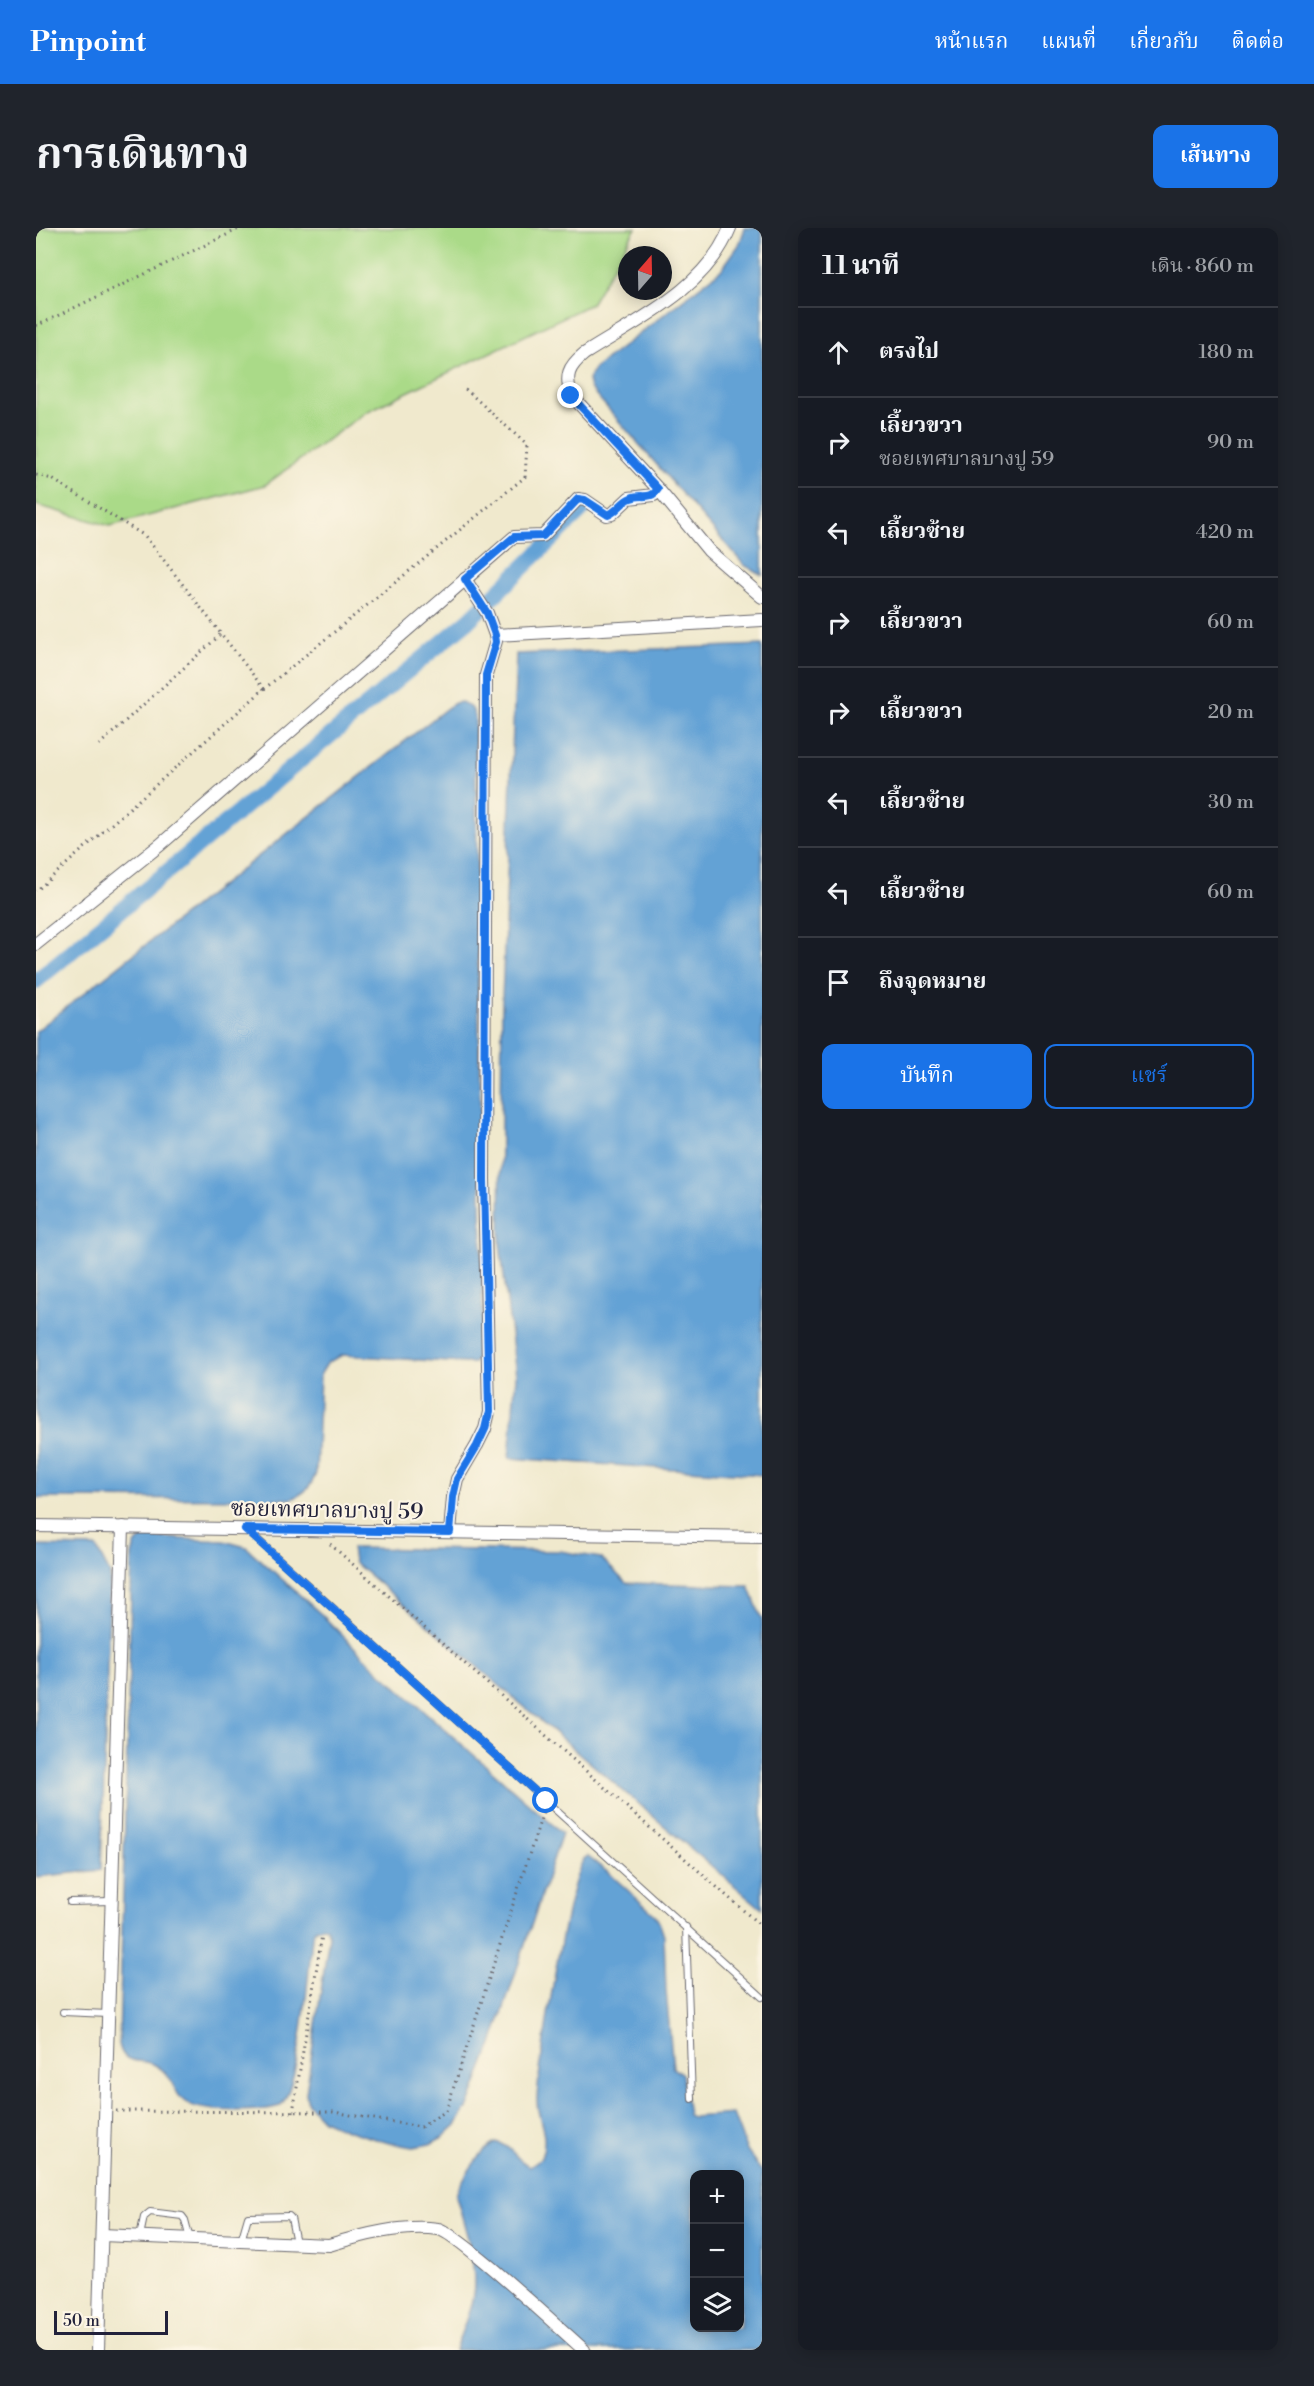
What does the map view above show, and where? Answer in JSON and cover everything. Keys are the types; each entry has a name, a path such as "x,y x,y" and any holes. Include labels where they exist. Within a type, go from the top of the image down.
{"street":[{"path":"730,228 724,243 708,265 682,291 584,354 572,364 568,381 571,396 658,489 709,551 762,597"},
{"path":"36,945 160,845 514,537 543,536 578,499 585,500 608,515 629,498 649,497 654,495 658,489"},
{"path":"450,1532 457,1479 477,1446 485,1429 489,1412 484,1179 486,675 496,642 487,613 465,579"},
{"path":"495,635 762,620"},
{"name":"ซอยเทศบาลบางปู 59","path":"36,1526 762,1537"},
{"path":"98,2350 123,1527"},
{"path":"102,2235 329,2245 357,2236 406,2229 441,2229 471,2251 584,2350"}],"lane":[{"path":"245,1529 762,1997"},
{"path":"70,1902 111,1901"},
{"path":"686,1927 692,2099"},
{"path":"63,2012 108,2014"},
{"path":"140,2237 144,2217 150,2212 182,2216 190,2239"},
{"path":"241,2242 248,2217 289,2216 296,2245"}],"path":[{"path":"36,326 241,228"},
{"path":"36,891 264,689 525,477 527,445 463,387"},
{"path":"36,475 52,479 145,536 264,689"},
{"path":"99,745 221,634"},
{"path":"320,1530 334,1549 762,1927"},
{"path":"105,2110 333,2112 421,2127 446,2111 546,1801"},
{"path":"293,2112 322,1935"}],"green space":[{"path":"36,228 636,228 625,246 618,246 618,258 591,304 366,412 265,485 110,526 36,505"}],"water":[{"path":"745,228 762,228 762,575 744,565 590,388 588,380 594,369 721,270 739,245"},
{"path":"762,645 762,1475 509,1458 516,1375 500,1244 502,1000 516,654"},
{"path":"462,702 472,709 475,717 483,1352 474,1363 343,1355 328,1362 320,1375 316,1473 307,1489 292,1499 36,1498 36,1031 447,708"},
{"path":"149,1537 224,1541 246,1547 321,1614 371,1664 562,1833 492,2044 468,2107 456,2125 443,2137 430,2144 413,2147 389,2143 346,2130 323,2120 308,2104 306,2093 329,1936 327,1928 322,1926 315,1929 312,1937 298,2053 287,2095 280,2106 259,2110 231,2111 192,2105 180,2097 161,2069 149,2063 129,2059 121,2051 119,2044 132,1555 137,1542"},
{"path":"36,1546 96,1547 110,1574 101,1870 36,1877"},
{"path":"352,1548 560,1551 601,1558 626,1583 749,1586 762,1620 762,1909 354,1562"},
{"path":"587,1856 655,1915 660,1924 664,1936 673,2068 682,2075 688,2115 693,2117 733,2114 747,2151 762,2172 762,2350 455,2350 470,2308 474,2283 470,2250 456,2196 462,2182 480,2155 494,2144 504,2145 530,2166 541,2158 544,2134 537,2099 539,2080 556,1970 572,1894 580,1868"}],"waterway":[{"path":"36,981 469,620 584,508"}],"route":[{"path":"546,1801 245,1529 450,1532 457,1479 485,1429 489,1412 484,1179 486,675 491,652 496,642 487,613 465,579 514,537 543,536 578,499 585,500 608,515 629,498 649,497 654,495 658,489 571,396"}]}
